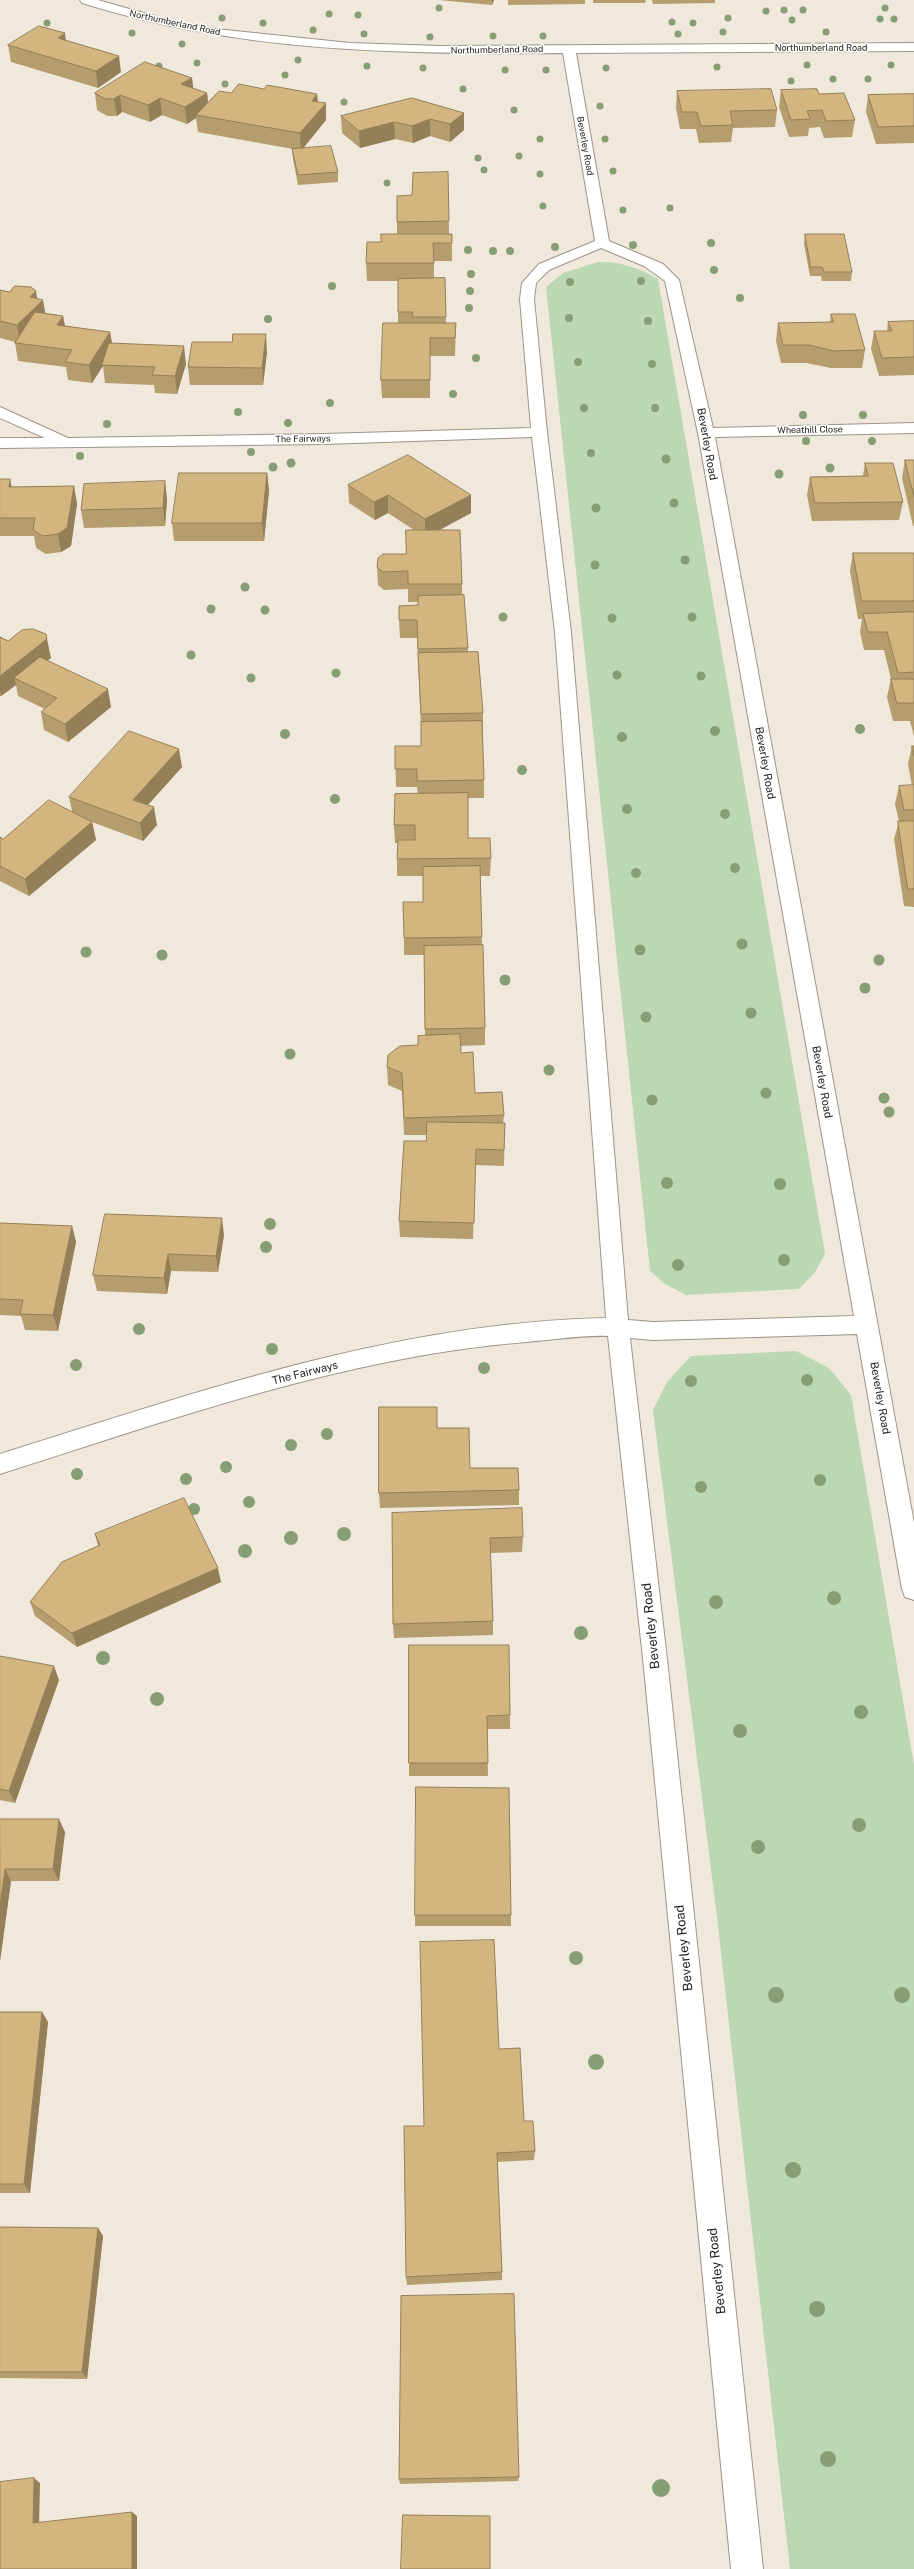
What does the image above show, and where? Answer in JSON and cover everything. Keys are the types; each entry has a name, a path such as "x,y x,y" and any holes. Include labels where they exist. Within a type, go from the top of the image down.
{"street":[{"name":"Northumberland Road","path":"86,0 162,22 285,42 379,49 914,47"},
{"name":"Beverley Road","path":"569,49 582,136 602,243 617,252 660,269 672,280 706,433 914,1589"},
{"name":"Beverley Road","path":"602,243 552,263 538,272 529,282 527,299 539,432 563,632 618,1328 656,1668 747,2569"},
{"name":"The Fairways","path":"0,412 68,442"},
{"name":"Wheathill Close","path":"706,433 914,428"},
{"name":"The Fairways","path":"0,443 324,439 539,432"},
{"path":"618,1328 653,1331 866,1325"},
{"name":"The Fairways","path":"0,1464 159,1414 277,1380 383,1354 499,1334 605,1327 618,1328"}],"green space":[{"path":"598,262 622,264 658,279 825,1254 815,1272 799,1289 686,1295 665,1284 650,1271 546,287 563,273"},
{"path":"796,1351 829,1368 851,1395 914,1765 914,2569 790,2569 717,1917 653,1410 667,1382 691,1356"}],"building":[{"path":"39,26 65,33 58,38 119,56 96,71 8,45"},
{"path":"145,62 192,78 181,84 207,93 185,107 160,98 148,105 120,95 114,99 105,99 95,93"},
{"path":"239,84 264,89 267,85 317,94 312,101 326,103 300,133 196,115 219,91 231,93"},
{"path":"771,89 777,110 730,111 733,125 701,126 697,112 682,112 677,91"},
{"path":"817,89 819,94 844,93 855,120 826,121 822,110 807,111 810,119 791,120 781,90"},
{"path":"914,94 914,126 878,127 868,95"},
{"path":"412,98 464,113 450,124 430,119 412,126 394,122 359,131 341,116"},
{"path":"331,146 338,172 298,175 292,149"},
{"path":"448,172 449,221 397,222 397,196 412,195 413,173"},
{"path":"381,234 452,234 452,243 433,243 434,263 366,263 367,242 381,242"},
{"path":"805,234 844,234 852,272 824,272 822,267 811,267"},
{"path":"445,278 446,317 412,317 413,312 398,312 398,279"},
{"path":"15,286 31,287 36,291 30,297 43,300 17,325 0,321 0,290 9,292"},
{"path":"35,312 63,316 57,325 110,332 89,365 65,362 72,350 15,343"},
{"path":"831,314 855,314 865,350 834,351 809,345 783,345 778,323 833,322"},
{"path":"914,321 914,357 882,358 874,331 892,331 888,322"},
{"path":"383,323 456,323 455,338 430,338 430,380 381,380"},
{"path":"233,334 266,334 262,368 188,367 192,342 232,342"},
{"path":"109,343 184,346 175,376 152,375 155,367 102,365"},
{"path":"408,455 471,495 425,519 388,495 374,502 348,485"},
{"path":"905,460 914,460 914,496"},
{"path":"865,463 893,463 903,502 815,503 810,477 868,476"},
{"path":"179,473 267,473 262,523 172,523"},
{"path":"0,479 10,479 9,487 74,486 67,528 58,534 43,536 33,530 35,518 0,518"},
{"path":"165,481 163,508 81,510 84,484"},
{"path":"406,530 460,530 462,584 408,584 408,571 383,572 377,567 378,558 383,554 406,554"},
{"path":"853,553 914,553 914,601 862,601"},
{"path":"464,595 468,648 418,649 417,620 399,620 399,606 418,605 418,596"},
{"path":"914,612 914,672 898,673 887,632 868,632 863,614"},
{"path":"33,629 46,634 47,639 0,676 0,637 8,641 22,630"},
{"path":"478,652 483,713 421,714 418,653"},
{"path":"40,657 108,689 65,724 41,712 57,698 14,678"},
{"path":"891,679 914,679 914,703 897,703"},
{"path":"482,721 484,780 417,781 417,769 395,769 395,746 421,746 421,722"},
{"path":"129,731 179,749 133,800 154,807 140,823 69,797"},
{"path":"914,785 914,810 904,810 899,786"},
{"path":"468,793 468,838 490,838 491,858 397,859 398,840 415,840 415,825 394,825 395,794"},
{"path":"49,800 92,822 25,879 0,866 0,837 3,839"},
{"path":"898,821 914,821 914,889 908,889"},
{"path":"480,866 482,937 404,938 403,902 423,902 423,867"},
{"path":"483,945 485,1028 425,1029 424,946"},
{"path":"460,1034 461,1053 473,1052 475,1093 502,1092 504,1115 404,1118 402,1073 387,1067 388,1055 400,1046 418,1045 418,1036"},
{"path":"427,1122 505,1123 504,1150 476,1149 474,1223 399,1221 404,1141 426,1141"},
{"path":"105,1214 222,1218 216,1256 168,1254 164,1278 93,1275"},
{"path":"0,1223 72,1226 53,1315 20,1314 23,1300 0,1299"},
{"path":"379,1407 437,1407 437,1428 469,1428 470,1468 518,1468 519,1490 379,1493"},
{"path":"184,1498 218,1568 72,1633 30,1602 62,1562 100,1545 95,1534"},
{"path":"522,1508 523,1537 490,1538 493,1621 393,1624 392,1513"},
{"path":"409,1645 509,1645 510,1715 487,1716 488,1763 409,1763"},
{"path":"0,1656 54,1666 9,1791 0,1789"},
{"path":"416,1787 509,1788 511,1915 415,1915"},
{"path":"0,1819 59,1819 53,1869 5,1869 0,1907"},
{"path":"494,1940 499,2049 520,2048 524,2121 533,2121 535,2151 497,2153 502,2272 406,2277 404,2126 424,2126 420,1942"},
{"path":"0,2012 42,2012 24,2184 0,2184"},
{"path":"0,2227 98,2228 82,2372 0,2372"},
{"path":"514,2294 519,2477 399,2479 401,2296"},
{"path":"34,2478 33,2523 132,2512 132,2569 0,2569 0,2482"},
{"path":"403,2515 490,2516 490,2569 401,2569"}]}
